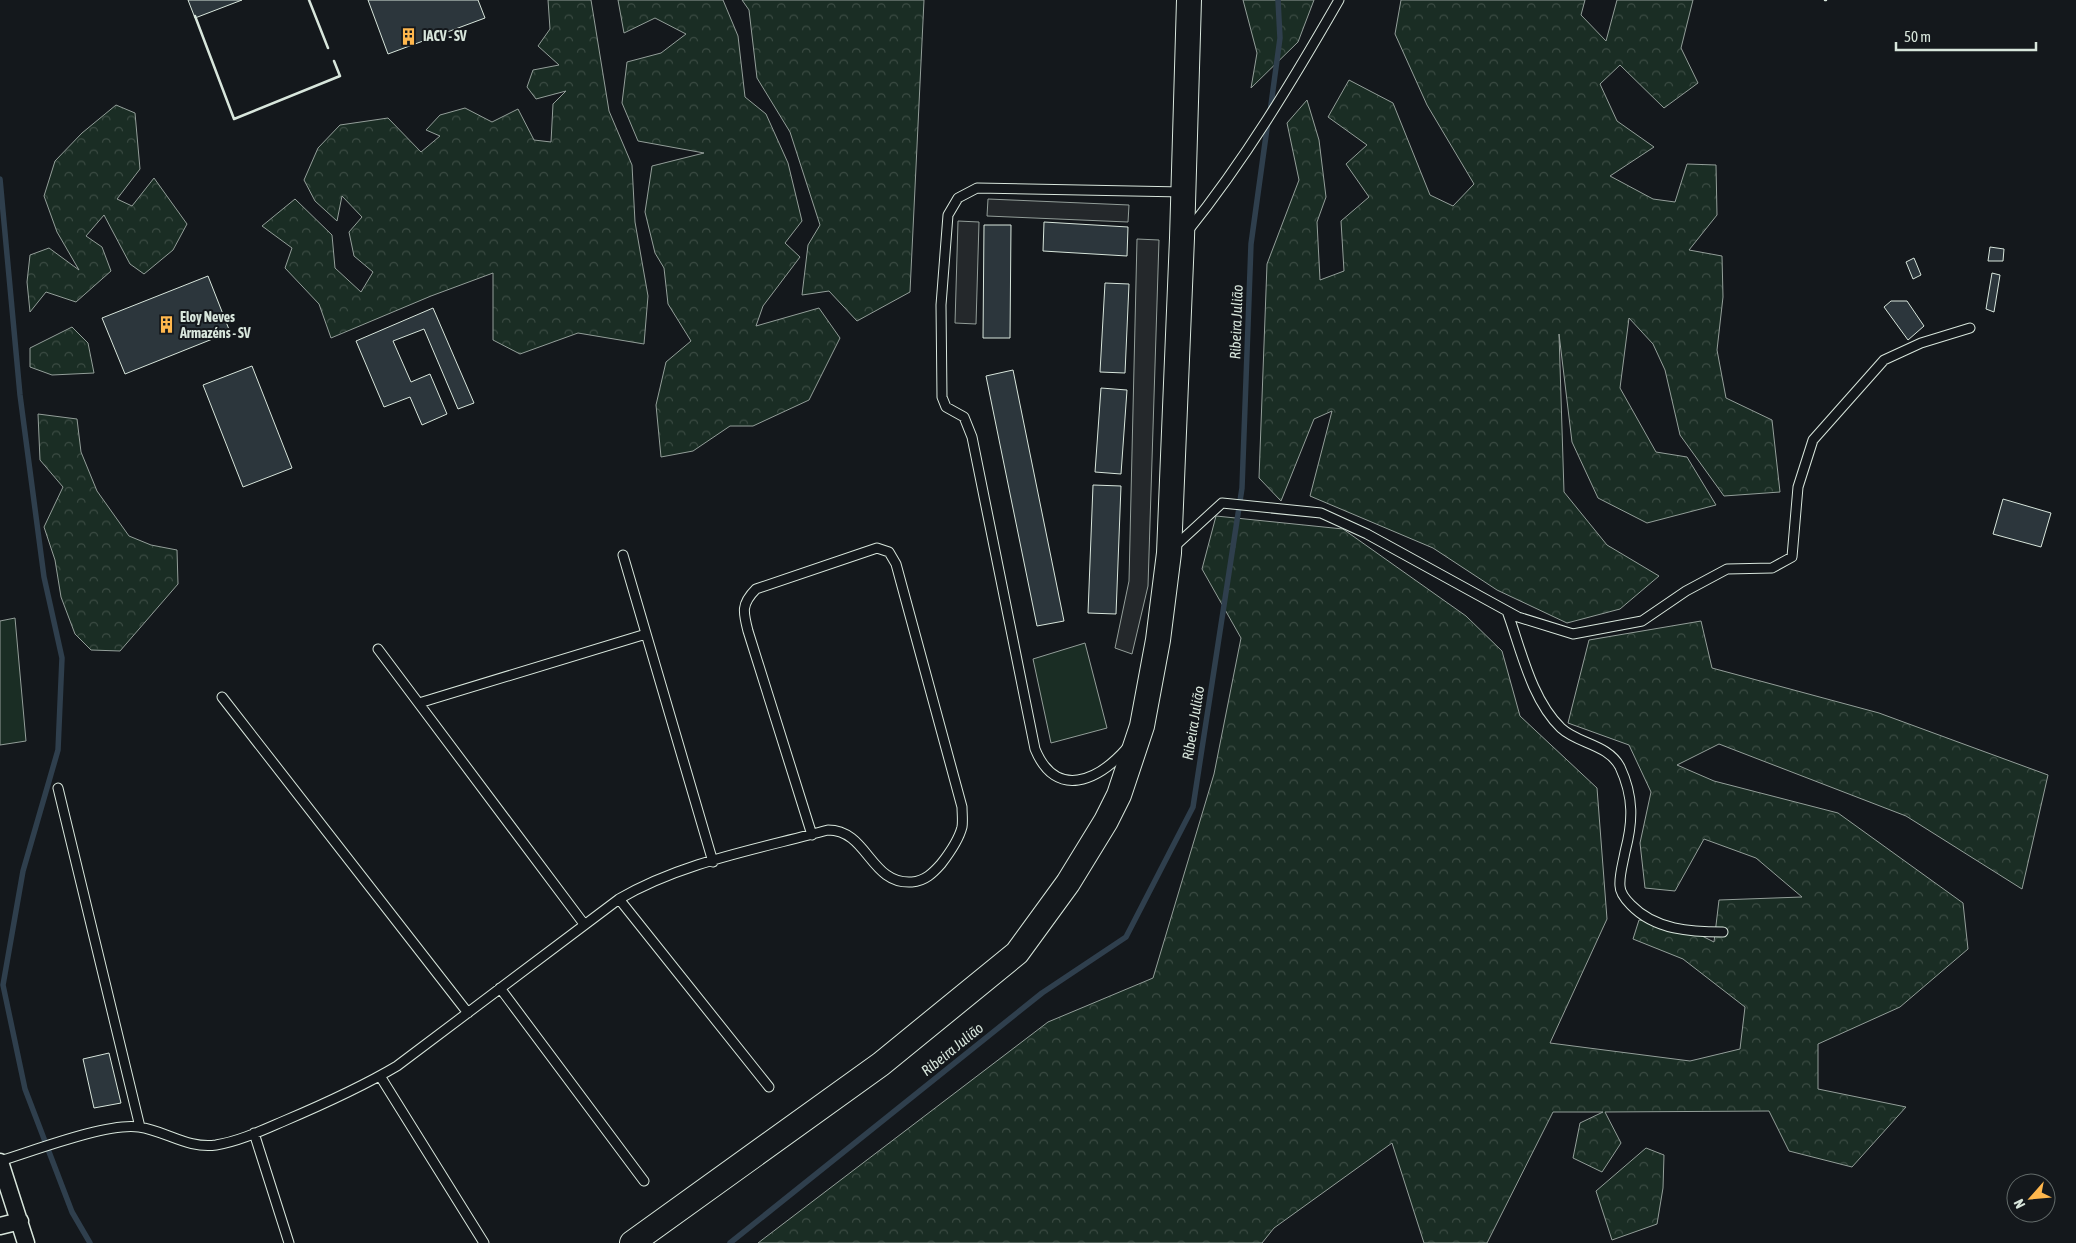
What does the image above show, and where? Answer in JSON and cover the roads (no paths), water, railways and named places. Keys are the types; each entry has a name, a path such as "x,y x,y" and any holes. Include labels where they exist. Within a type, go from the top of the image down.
{"main road":[{"path":"632,1243 882,1064 1017,953 1050,910 1106,821 1128,773 1142,726 1158,640 1169,553 1182,238 1189,0"}],"street":[{"path":"0,1161 26,1243"},
{"path":"0,1226 20,1221"}],"lane":[{"path":"1182,238 1220,192 1301,65 1339,0"},
{"path":"1142,726 1126,750 1102,771 1089,778 1060,780 1046,769 1038,756 972,437 964,417 946,407 942,397 940,372 942,266 948,214 958,198 977,188 1183,192"},
{"path":"1169,553 1222,503 1321,513 1367,534 1518,617 1573,634 1642,621 1686,591 1727,569 1772,568 1792,557 1798,486 1813,440 1884,360 1921,343 1970,328"},
{"path":"0,1161 88,1134 126,1126 140,1127 199,1145 216,1145 254,1133 358,1089 380,1076 468,1013 619,899 645,884 713,862 812,835 839,830 854,839 884,875 899,883 920,881 933,873 945,858 962,827 962,808 896,564 889,552 877,548 756,589 746,598 743,613 748,631 812,835"},
{"path":"623,554 713,862"},
{"path":"1507,611 1535,688 1550,715 1562,729 1612,756 1620,768 1626,786 1632,823 1620,887 1627,901 1639,913 1659,924 1693,932 1723,932"},
{"path":"419,703 646,634"},
{"path":"378,650 584,924"},
{"path":"222,697 468,1013"},
{"path":"58,788 140,1127"},
{"path":"619,899 769,1087"},
{"path":"500,988 644,1181"},
{"path":"380,1076 484,1243"},
{"path":"254,1133 290,1243"}],"waterway":[{"name":"Ribeira Julião","path":"1270,112 1280,38 1278,0"},
{"name":"Ribeira Julião","path":"730,1243 1042,993 1126,937 1193,807 1242,488 1251,244 1268,121"},
{"path":"0,179 20,395 44,577 62,658 58,750 23,871 3,985 25,1089 72,1212 90,1243"}],"place":[{"name":"IACV - SV","path":"409,36"},
{"name":"Eloy Neves Armazéns - SV","path":"166,325"}]}
